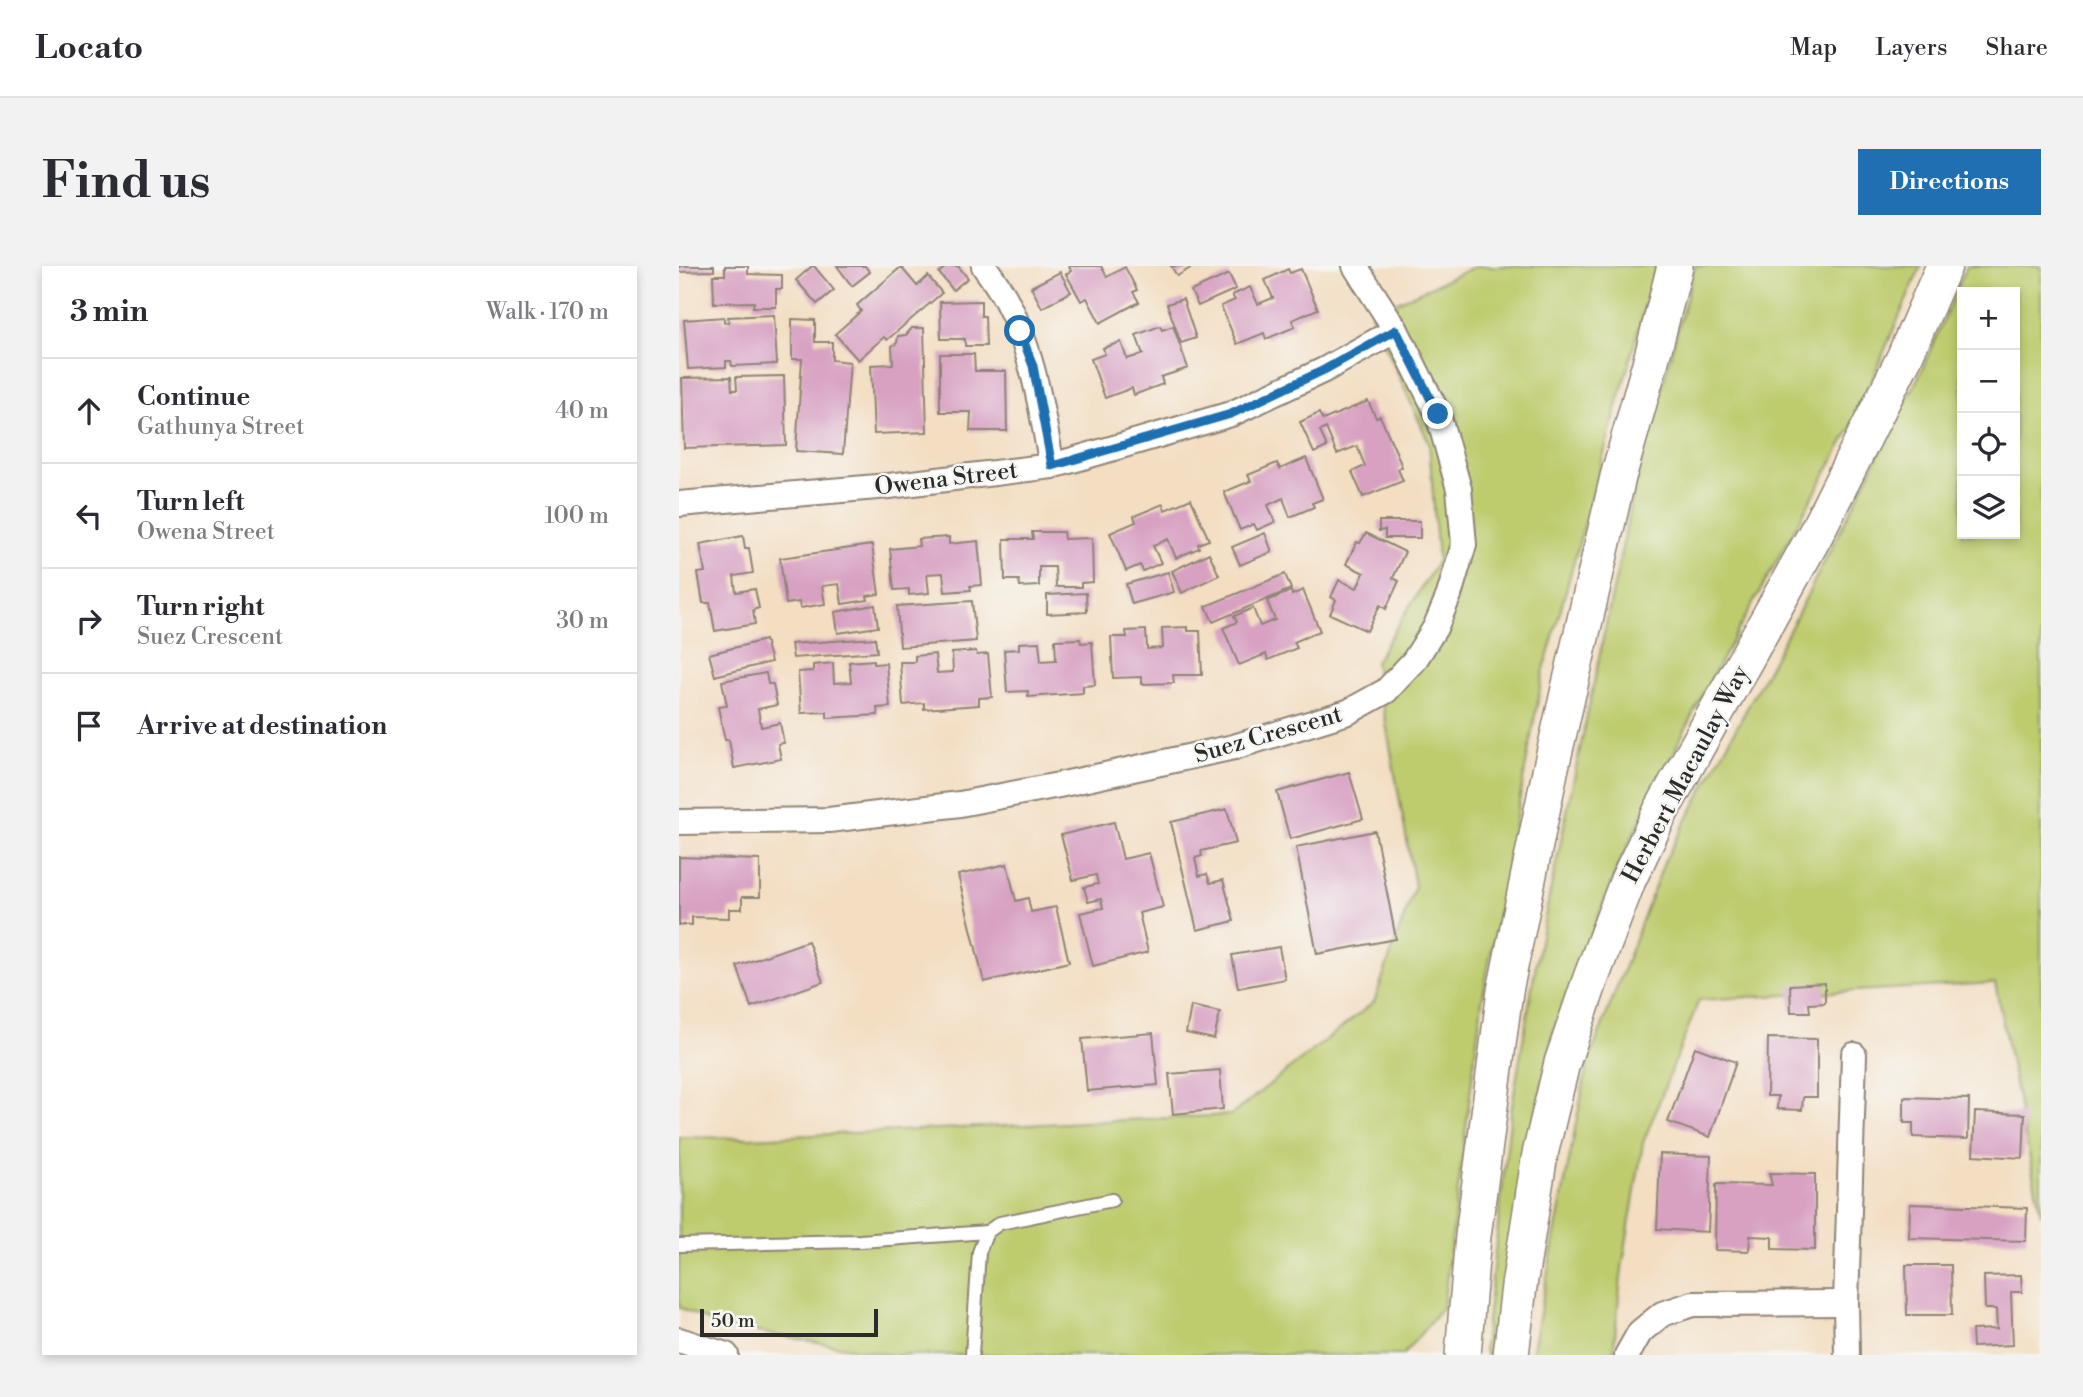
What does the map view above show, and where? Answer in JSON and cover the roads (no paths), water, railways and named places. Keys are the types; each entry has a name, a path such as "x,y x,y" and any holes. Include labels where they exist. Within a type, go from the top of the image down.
{"main road":[{"path":"1463,1355 1473,1236 1505,991 1551,767 1618,477 1675,266"},
{"name":"Herbert Macaulay Way","path":"1511,1355 1540,1154 1562,1063 1628,880 1661,811 1815,535 1904,358 1944,266"}],"street":[{"path":"984,266 1005,296 1033,366 1052,466"},
{"name":"Suez Crescent","path":"679,822 829,820 960,804 1234,747 1348,712 1386,691 1414,661 1435,628 1449,596 1464,544 1459,489 1438,414 1396,330 1355,266"},
{"name":"Owena Street","path":"679,504 889,486 1052,466 1231,414 1324,370 1396,330"},
{"path":"1847,1355 1846,1303 1854,1055"},
{"path":"1627,1355 1640,1332 1662,1314 1693,1304 1846,1303"},
{"path":"679,1340 726,1355"}],"lane":[{"path":"679,1245 860,1241 987,1232 1000,1223 1112,1200"},
{"path":"972,1355 979,1252 987,1232"}]}
